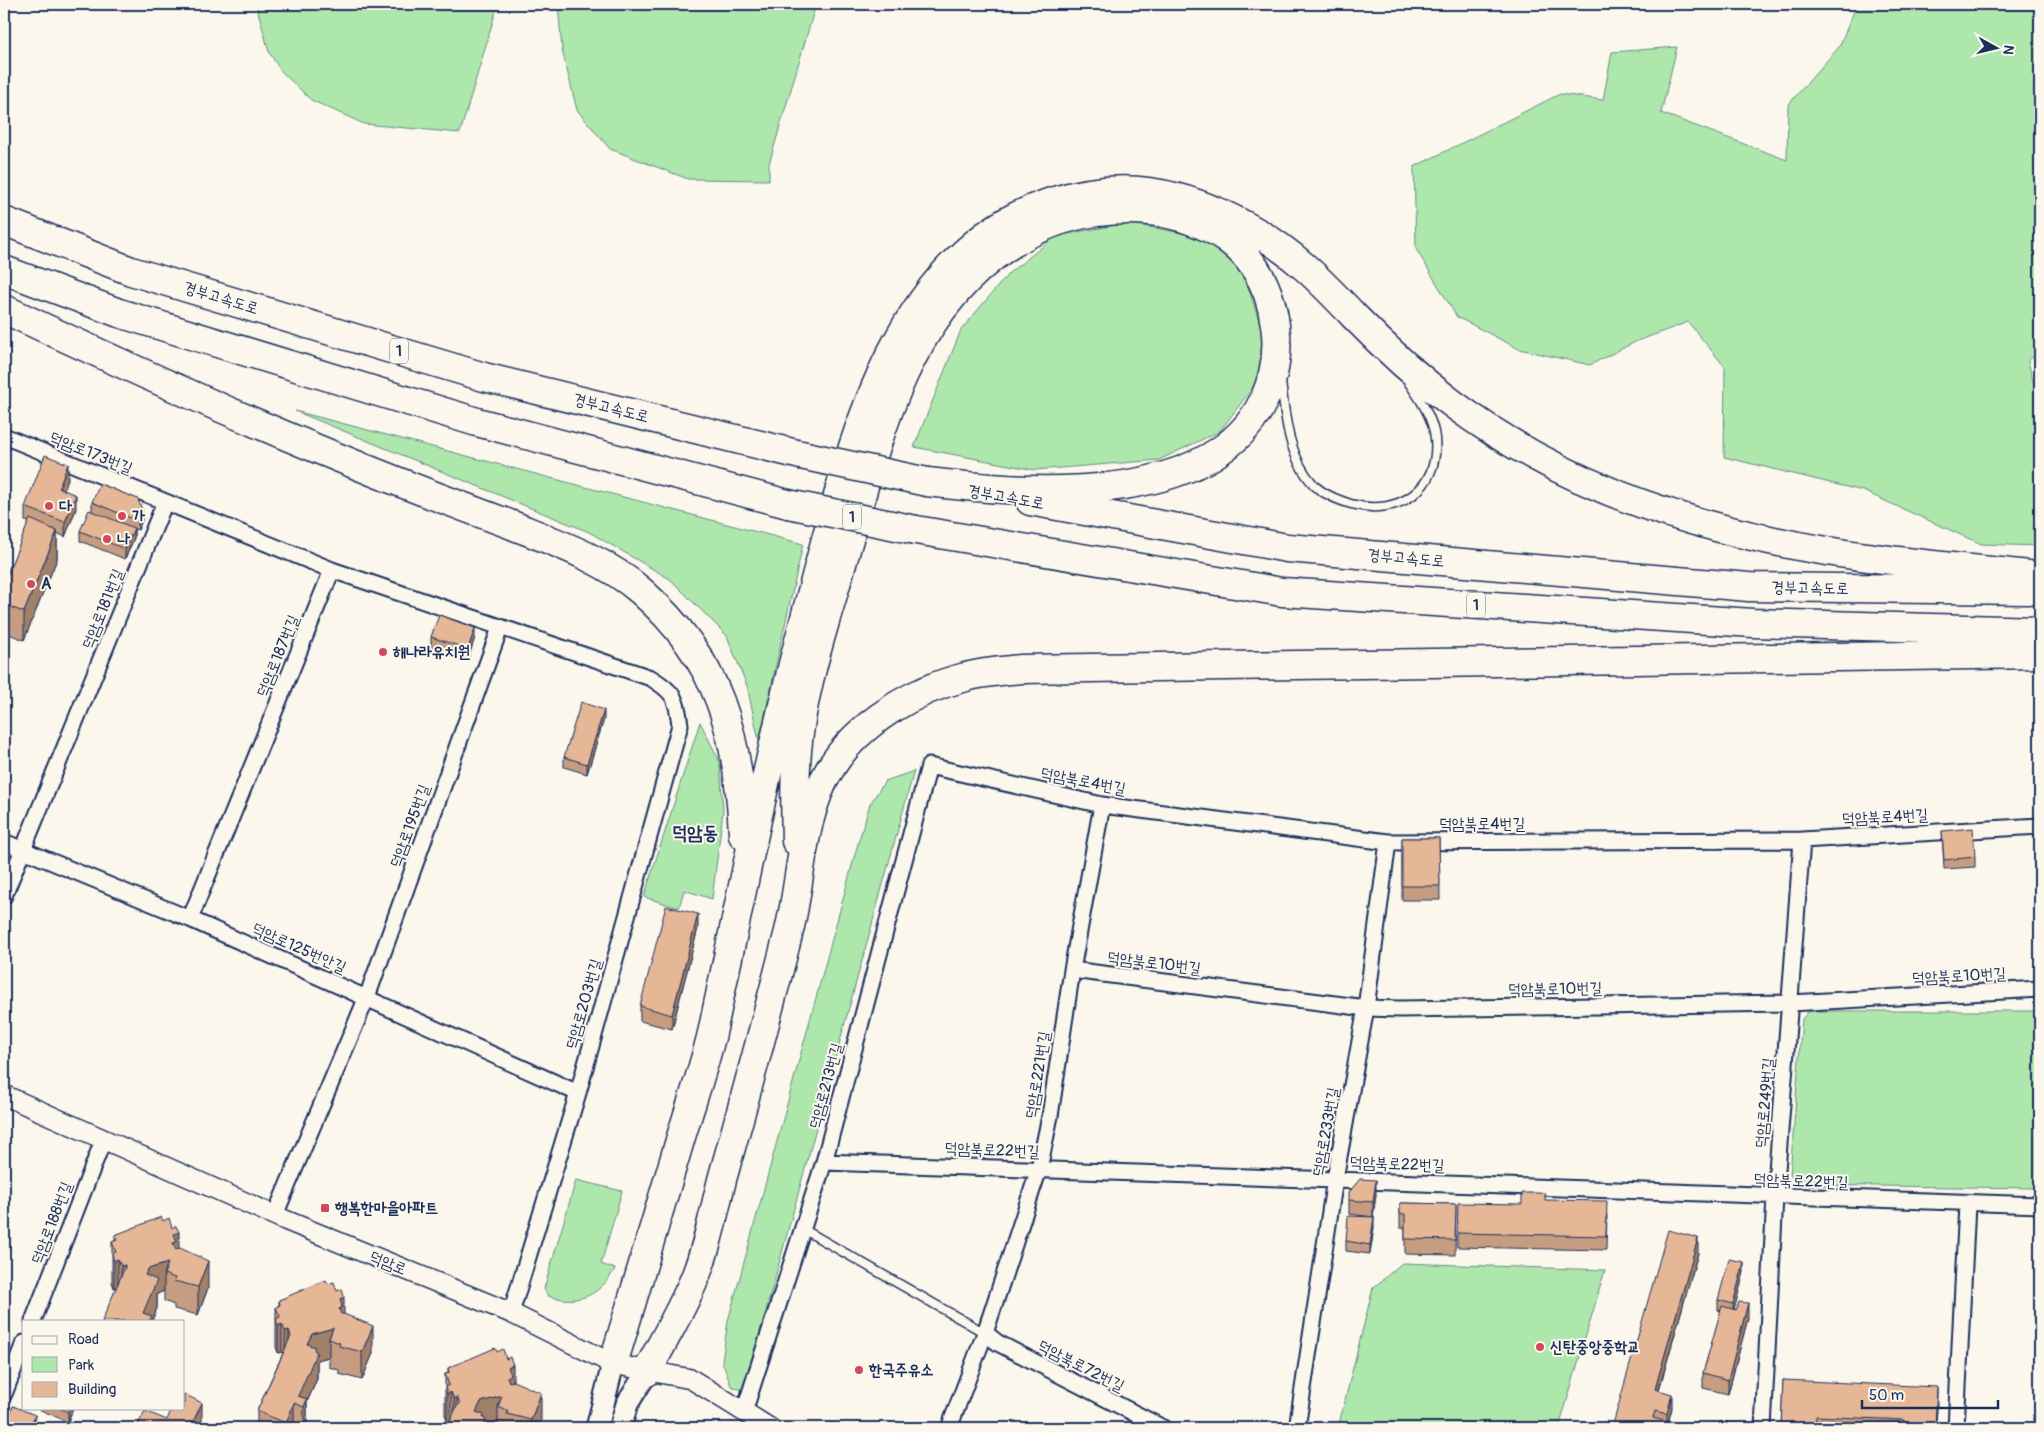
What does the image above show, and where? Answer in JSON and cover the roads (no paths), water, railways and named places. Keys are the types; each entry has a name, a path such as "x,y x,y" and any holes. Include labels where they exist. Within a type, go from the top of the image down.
{"highway":[{"path":"613,1364 709,1043 782,703 855,439 880,379 909,322 943,275 980,240 1014,216 1060,199 1089,192 1130,190 1178,197 1213,209 1235,220 1292,255 1315,274 1386,347 1436,392 1502,437 1573,476 1652,508 1753,537 1813,549 2040,576"},
{"path":"792,919 797,862 795,806 798,737 825,626 879,435 889,408 925,333 955,292 1007,246 1046,225 1079,215 1108,211 1163,214 1179,217 1211,229 1226,238 1250,261 1268,292 1274,319 1277,347 1271,381 1258,412 1234,440 1204,461 1186,470 1150,480 1086,488 1015,490 927,482"},
{"name":"경부고속도로","path":"4,221 131,270 484,377 801,455 927,482 1287,548 1749,587 2040,590"},
{"name":"1","path":"4,270 119,313 477,422 788,504 916,530 1282,592 1752,623 2040,631"},
{"path":"4,309 171,388 382,475 591,557 640,590 677,628 698,656 720,698 735,748 739,776 744,860 742,889"},
{"path":"647,1372 694,1279 758,1052 792,919 815,803 822,784 835,762 851,741 881,715 925,692 966,677 1037,668 2040,654"}],"main road":[{"path":"597,1428 613,1364"},
{"path":"620,1428 627,1404 647,1372"}],"street":[{"name":"덕암로173번길","path":"4,436 165,502"},
{"path":"165,502 332,570 500,628"},
{"name":"덕암로181번길","path":"4,896 165,502"},
{"name":"덕암로187번길","path":"190,919 332,570"},
{"name":"덕암로203번길","path":"500,628 651,678 665,687 678,701 680,725 578,1093 511,1313"},
{"name":"덕암로195번길","path":"275,1214 367,998 500,628"},
{"name":"덕암북로4번길","path":"930,766 1102,805 1388,842 1802,840 2040,826"},
{"name":"덕암로213번길","path":"744,1412 824,1162 930,766"},
{"name":"덕암로221번길","path":"949,1428 984,1333 1039,1169 1050,1116 1072,970 1102,805"},
{"name":"덕암로249번길","path":"1762,1428 1775,1197 1802,840"},
{"name":"덕암로125번안길","path":"4,842 190,919 578,1093"},
{"name":"덕암로233번길","path":"1297,1428 1335,1179 1366,1008 1388,842"},
{"name":"덕암북로10번길","path":"1072,970 1366,1008 1791,1003 2040,989"},
{"name":"덕암로","path":"4,1095 275,1214 511,1313 613,1364 691,1379 770,1428"},
{"name":"덕암로188번길","path":"33,1320 104,1138"},
{"name":"덕암북로22번길","path":"824,1162 1335,1179 1968,1204 2040,1205"},
{"path":"1956,1428 1968,1204"},
{"name":"덕암북로72번길","path":"984,1333 998,1343 1163,1428"},
{"path":"4,1394 22,1348"}],"lane":[{"path":"1277,347 1288,428 1296,453 1306,474 1314,484 1332,497 1356,506 1379,508 1402,502 1420,489 1432,470 1435,450 1435,436 1427,413 1386,347"},
{"path":"803,1229 984,1333"}],"place":[{"name":"다","path":"49,506"},
{"name":"가","path":"122,516"},
{"name":"나","path":"107,539"},
{"name":"A","path":"31,584"},
{"name":"해나라유치원","path":"383,652"},
{"name":"행복한마을아파트","path":"325,1208"},
{"name":"신탄중앙중학교","path":"1540,1347"},
{"name":"한국주유소","path":"859,1370"}],"district":[{"name":"덕암동","path":"695,833"}]}
